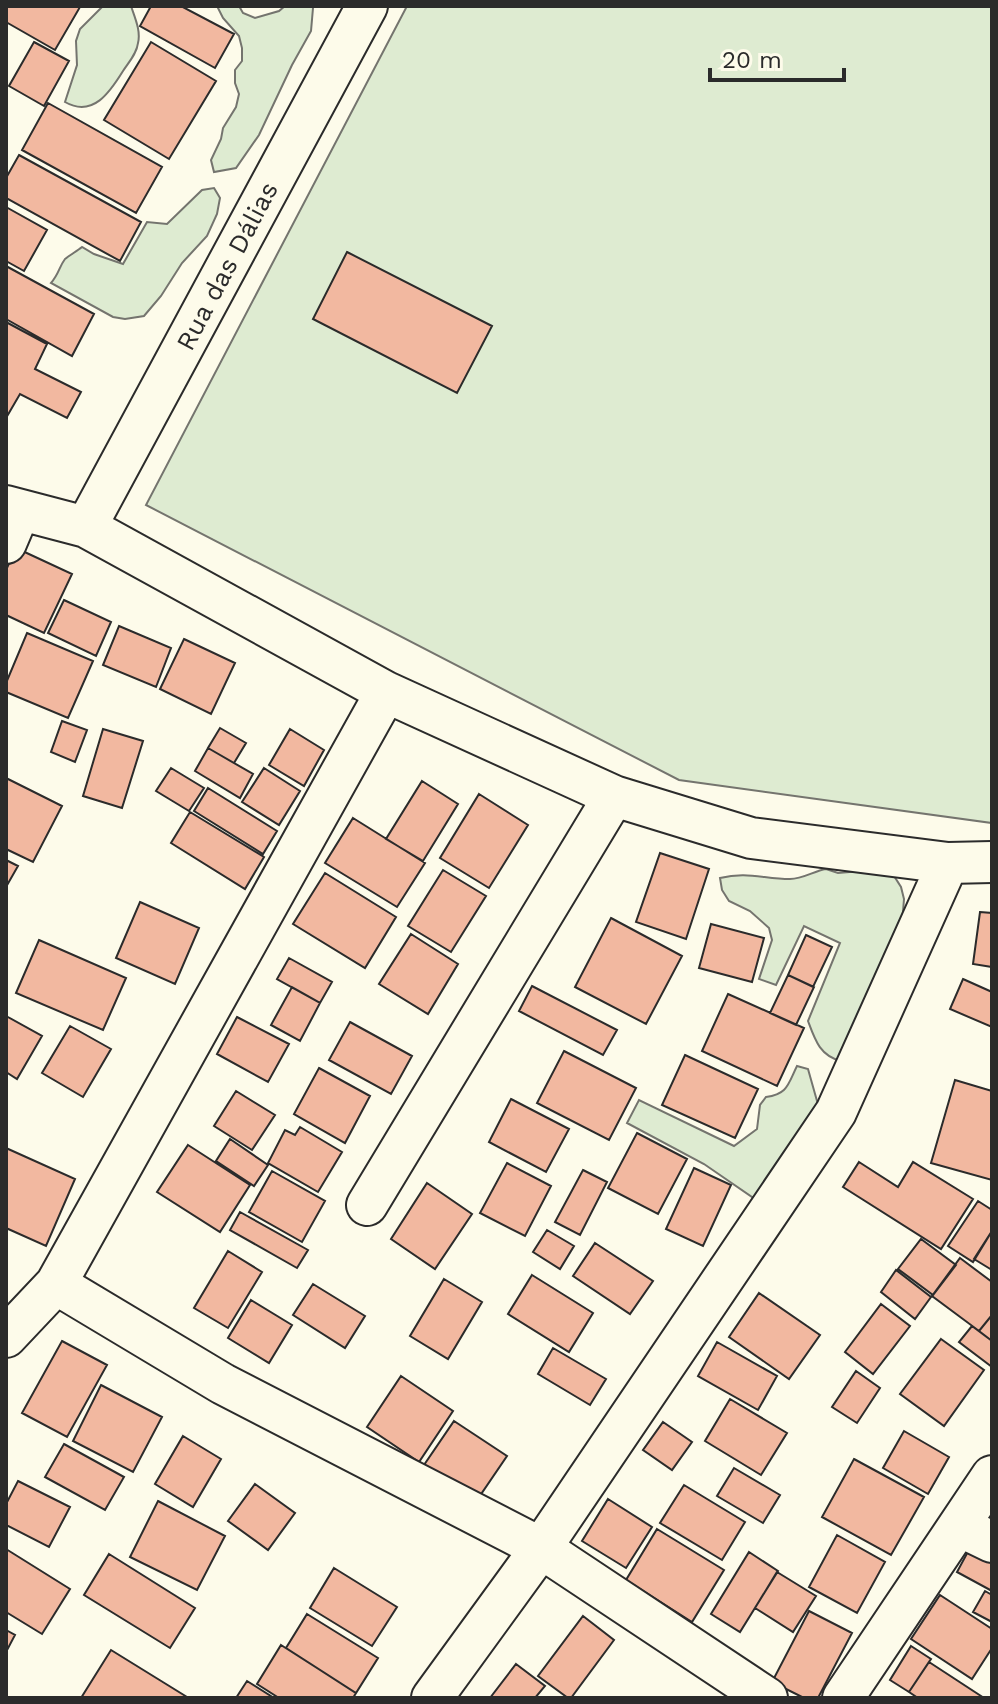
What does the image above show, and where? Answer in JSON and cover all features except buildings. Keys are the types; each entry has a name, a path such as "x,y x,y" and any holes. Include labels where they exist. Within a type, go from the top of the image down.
{"street":[{"name":"Rua das Dálias","path":"86,527 367,6"},
{"path":"11,519 86,527 386,692 614,796 751,838 948,863 992,862"},
{"path":"6,1337 56,1284 386,692"},
{"path":"367,1205 614,796"},
{"path":"432,1698 541,1548 836,1112 948,863"},
{"path":"56,1284 223,1384 541,1548 767,1698"},
{"path":"843,1698 976,1534 992,1476"}],"green space":[{"path":"103,6 131,6 138,29 137,47 100,100 84,107 75,106 65,102 77,65 76,41 80,29"},
{"path":"217,6 239,6 243,13 255,18 279,11 285,6 313,8 311,31 259,135 236,168 214,172 211,160 223,128 236,107 239,94 235,70 242,61 239,36"},
{"path":"407,6 992,6 992,823 679,780 146,505"},
{"path":"214,188 220,198 207,236 182,263 144,316 113,317 51,283 65,259 82,247 123,264 147,222 167,224 202,190"},
{"path":"826,869 838,873 885,869 901,887 904,899 901,937 841,1061 823,1051 808,1021 840,943 804,926 776,985 759,979 772,940 769,928 750,911 729,901 722,890 720,878 747,875 795,879"},
{"path":"797,1066 808,1069 819,1108 755,1199 704,1164 627,1123 639,1100 734,1146 757,1129 760,1105 766,1097 783,1091"}]}
